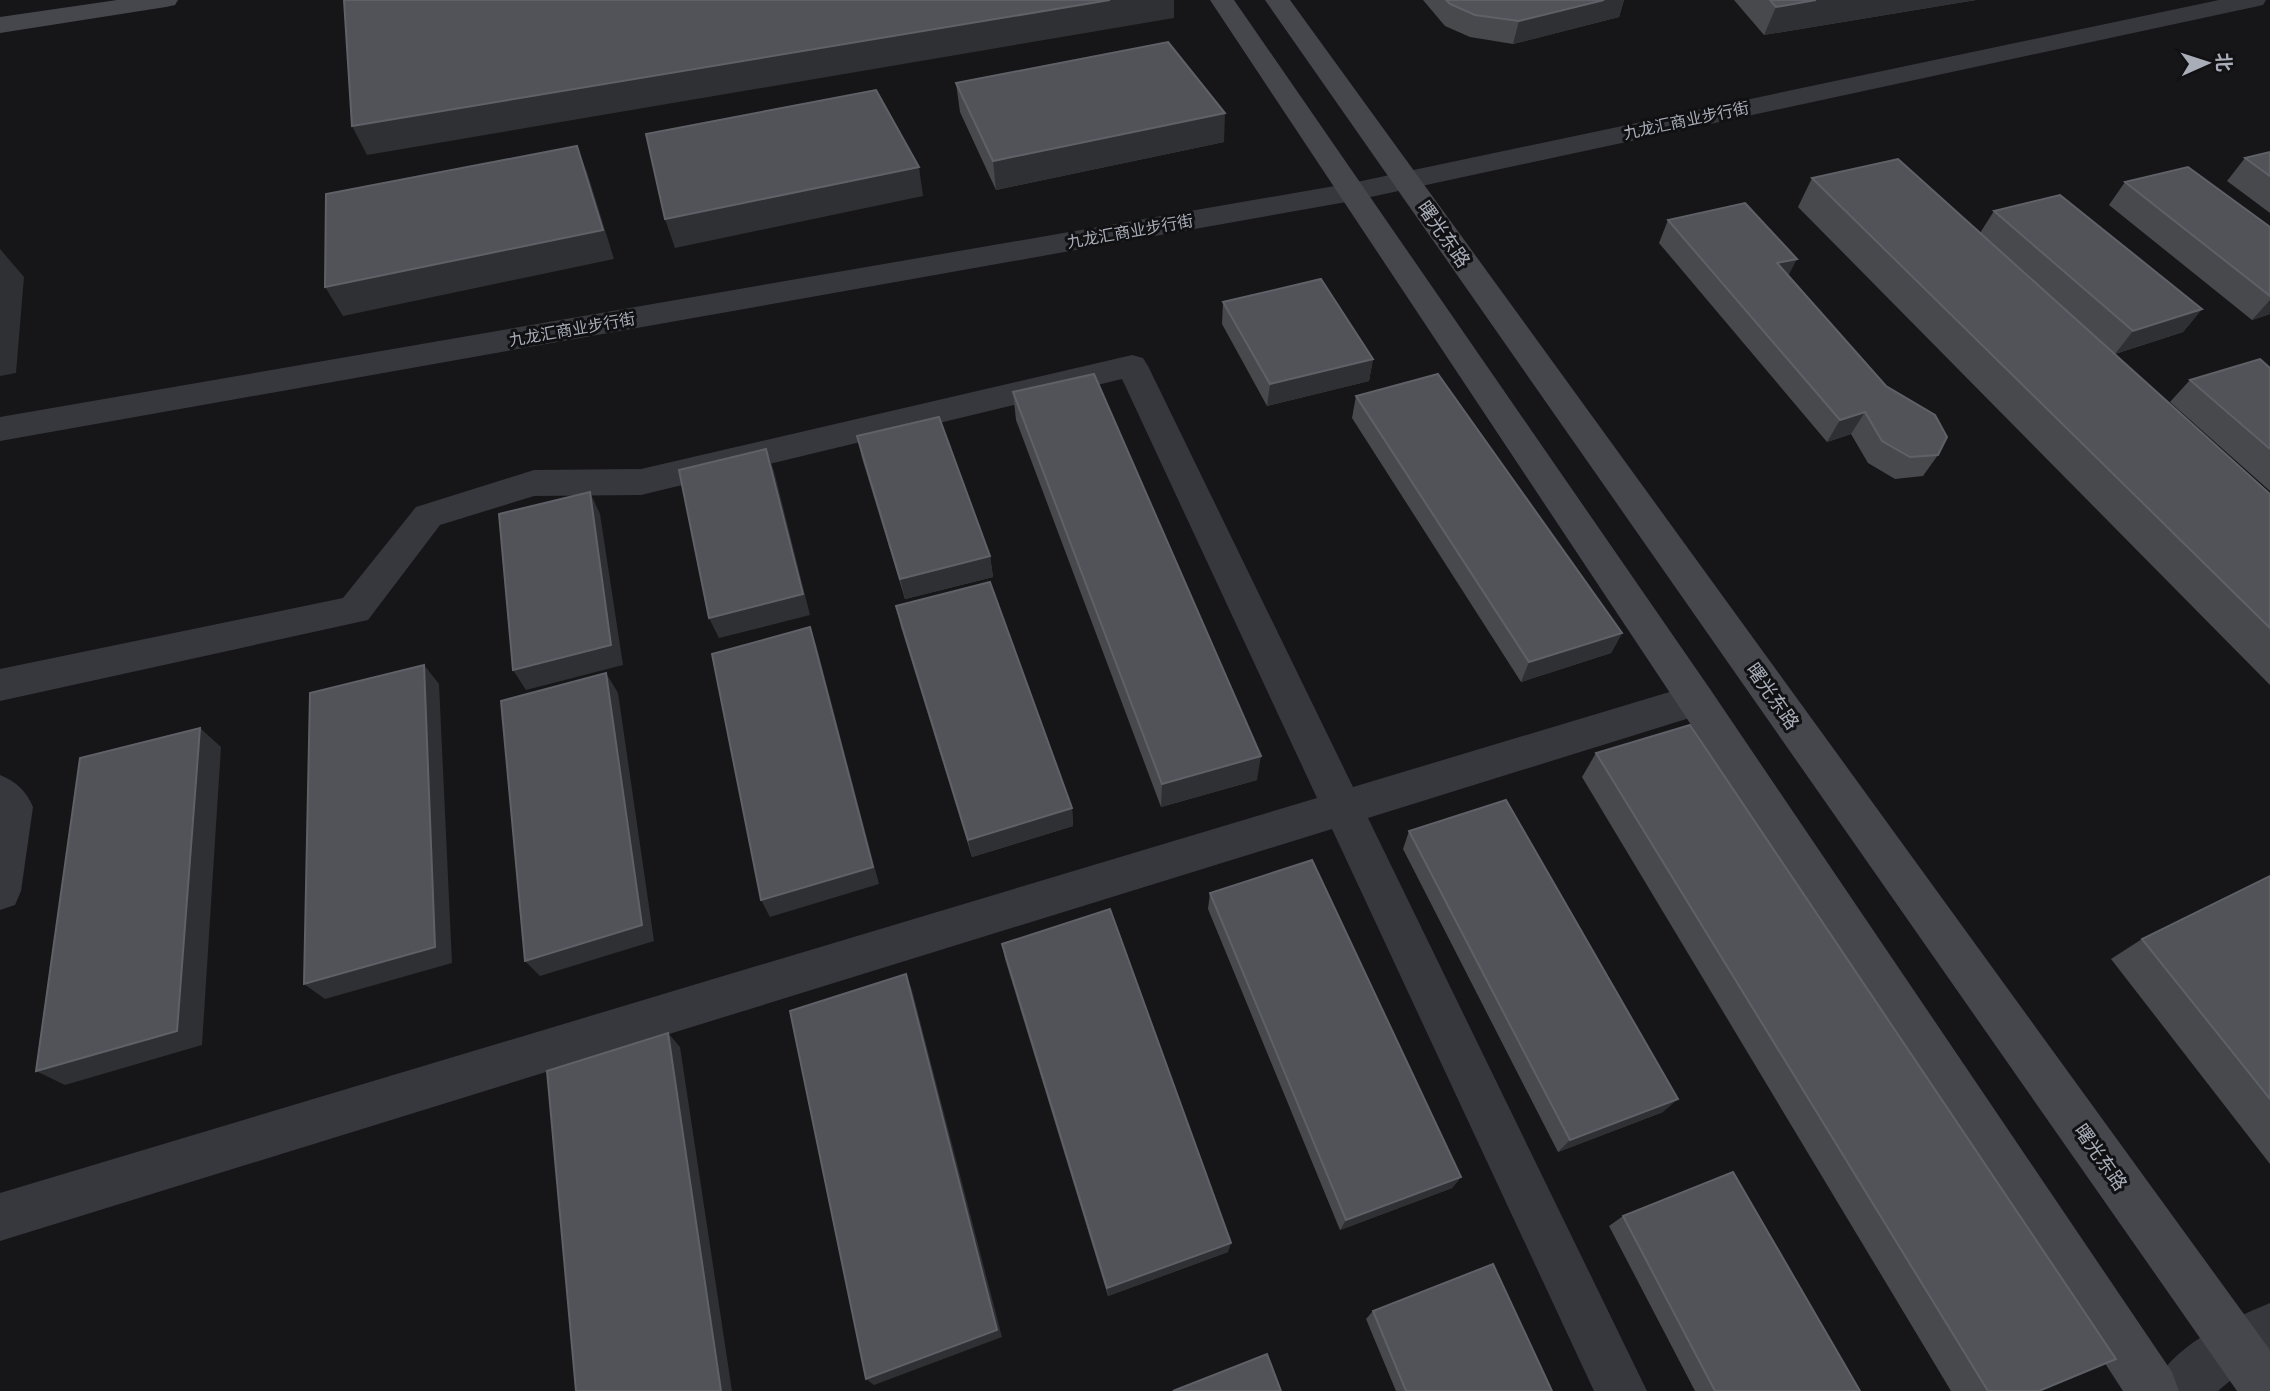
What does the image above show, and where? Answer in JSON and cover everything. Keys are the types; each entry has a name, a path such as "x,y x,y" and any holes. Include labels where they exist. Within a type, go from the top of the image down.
{"main road":[{"path":"0,25 166,0"},
{"path":"1222,0 1696,700 2153,1391"},
{"name":"曙光东路","path":"1278,0 1405,180 2252,1337 2268,1391"}],"street":[{"name":"九龙汇商业步行街","path":"0,429 1352,192 2254,0"},
{"path":"0,685 355,610 428,516 534,483 641,482 1132,366 1621,1391"},
{"path":"0,1217 1696,700"},
{"path":"0,793 13,807 0,891"},
{"path":"2177,1391 2252,1337"}],"building":[{"path":"344,0 1110,0 352,126"},
{"path":"1446,0 1604,0 1519,21 1475,15"},
{"path":"1770,0 1816,0 1776,7"},
{"path":"1168,42 1225,113 993,161 956,83"},
{"path":"876,90 919,167 665,219 646,134"},
{"path":"577,146 603,230 325,287 326,194"},
{"path":"2270,152 2270,176 2245,158"},
{"path":"1898,159 2270,494 2270,628 1812,178"},
{"path":"2188,167 2270,227 2270,296 2125,182"},
{"path":"2060,195 2202,309 2133,331 1994,211"},
{"path":"1745,203 1797,259 1777,263 1886,386 1935,415 1947,437 1938,455 1910,457 1882,441 1865,412 1840,420 1668,220"},
{"path":"1321,279 1373,359 1270,384 1223,302"},
{"path":"2260,359 2270,368 2270,449 2190,380"},
{"path":"1094,374 1261,756 1162,784 1013,392"},
{"path":"1438,374 1622,633 1529,662 1356,396"},
{"path":"939,417 990,556 900,579 857,436"},
{"path":"766,449 803,594 709,618 679,470"},
{"path":"590,492 611,645 513,670 499,514"},
{"path":"990,582 1072,808 968,840 896,606"},
{"path":"810,627 873,867 761,900 712,654"},
{"path":"424,665 435,947 304,984 310,693"},
{"path":"606,673 642,925 525,961 501,701"},
{"path":"1690,725 2116,1359 2039,1391 1988,1391 1596,753"},
{"path":"200,728 177,1031 36,1071 80,758"},
{"path":"1506,800 1678,1099 1570,1140 1409,831"},
{"path":"1312,860 1461,1177 1346,1220 1210,893"},
{"path":"2270,876 2270,1099 2142,939"},
{"path":"1110,909 1231,1243 1107,1288 1002,944"},
{"path":"906,974 997,1330 866,1379 790,1011"},
{"path":"668,1033 721,1391 576,1391 547,1071"},
{"path":"1733,1172 1860,1391 1715,1391 1623,1216"},
{"path":"1493,1264 1552,1391 1406,1391 1373,1311"},
{"path":"1267,1354 1281,1391 1173,1391"}]}
